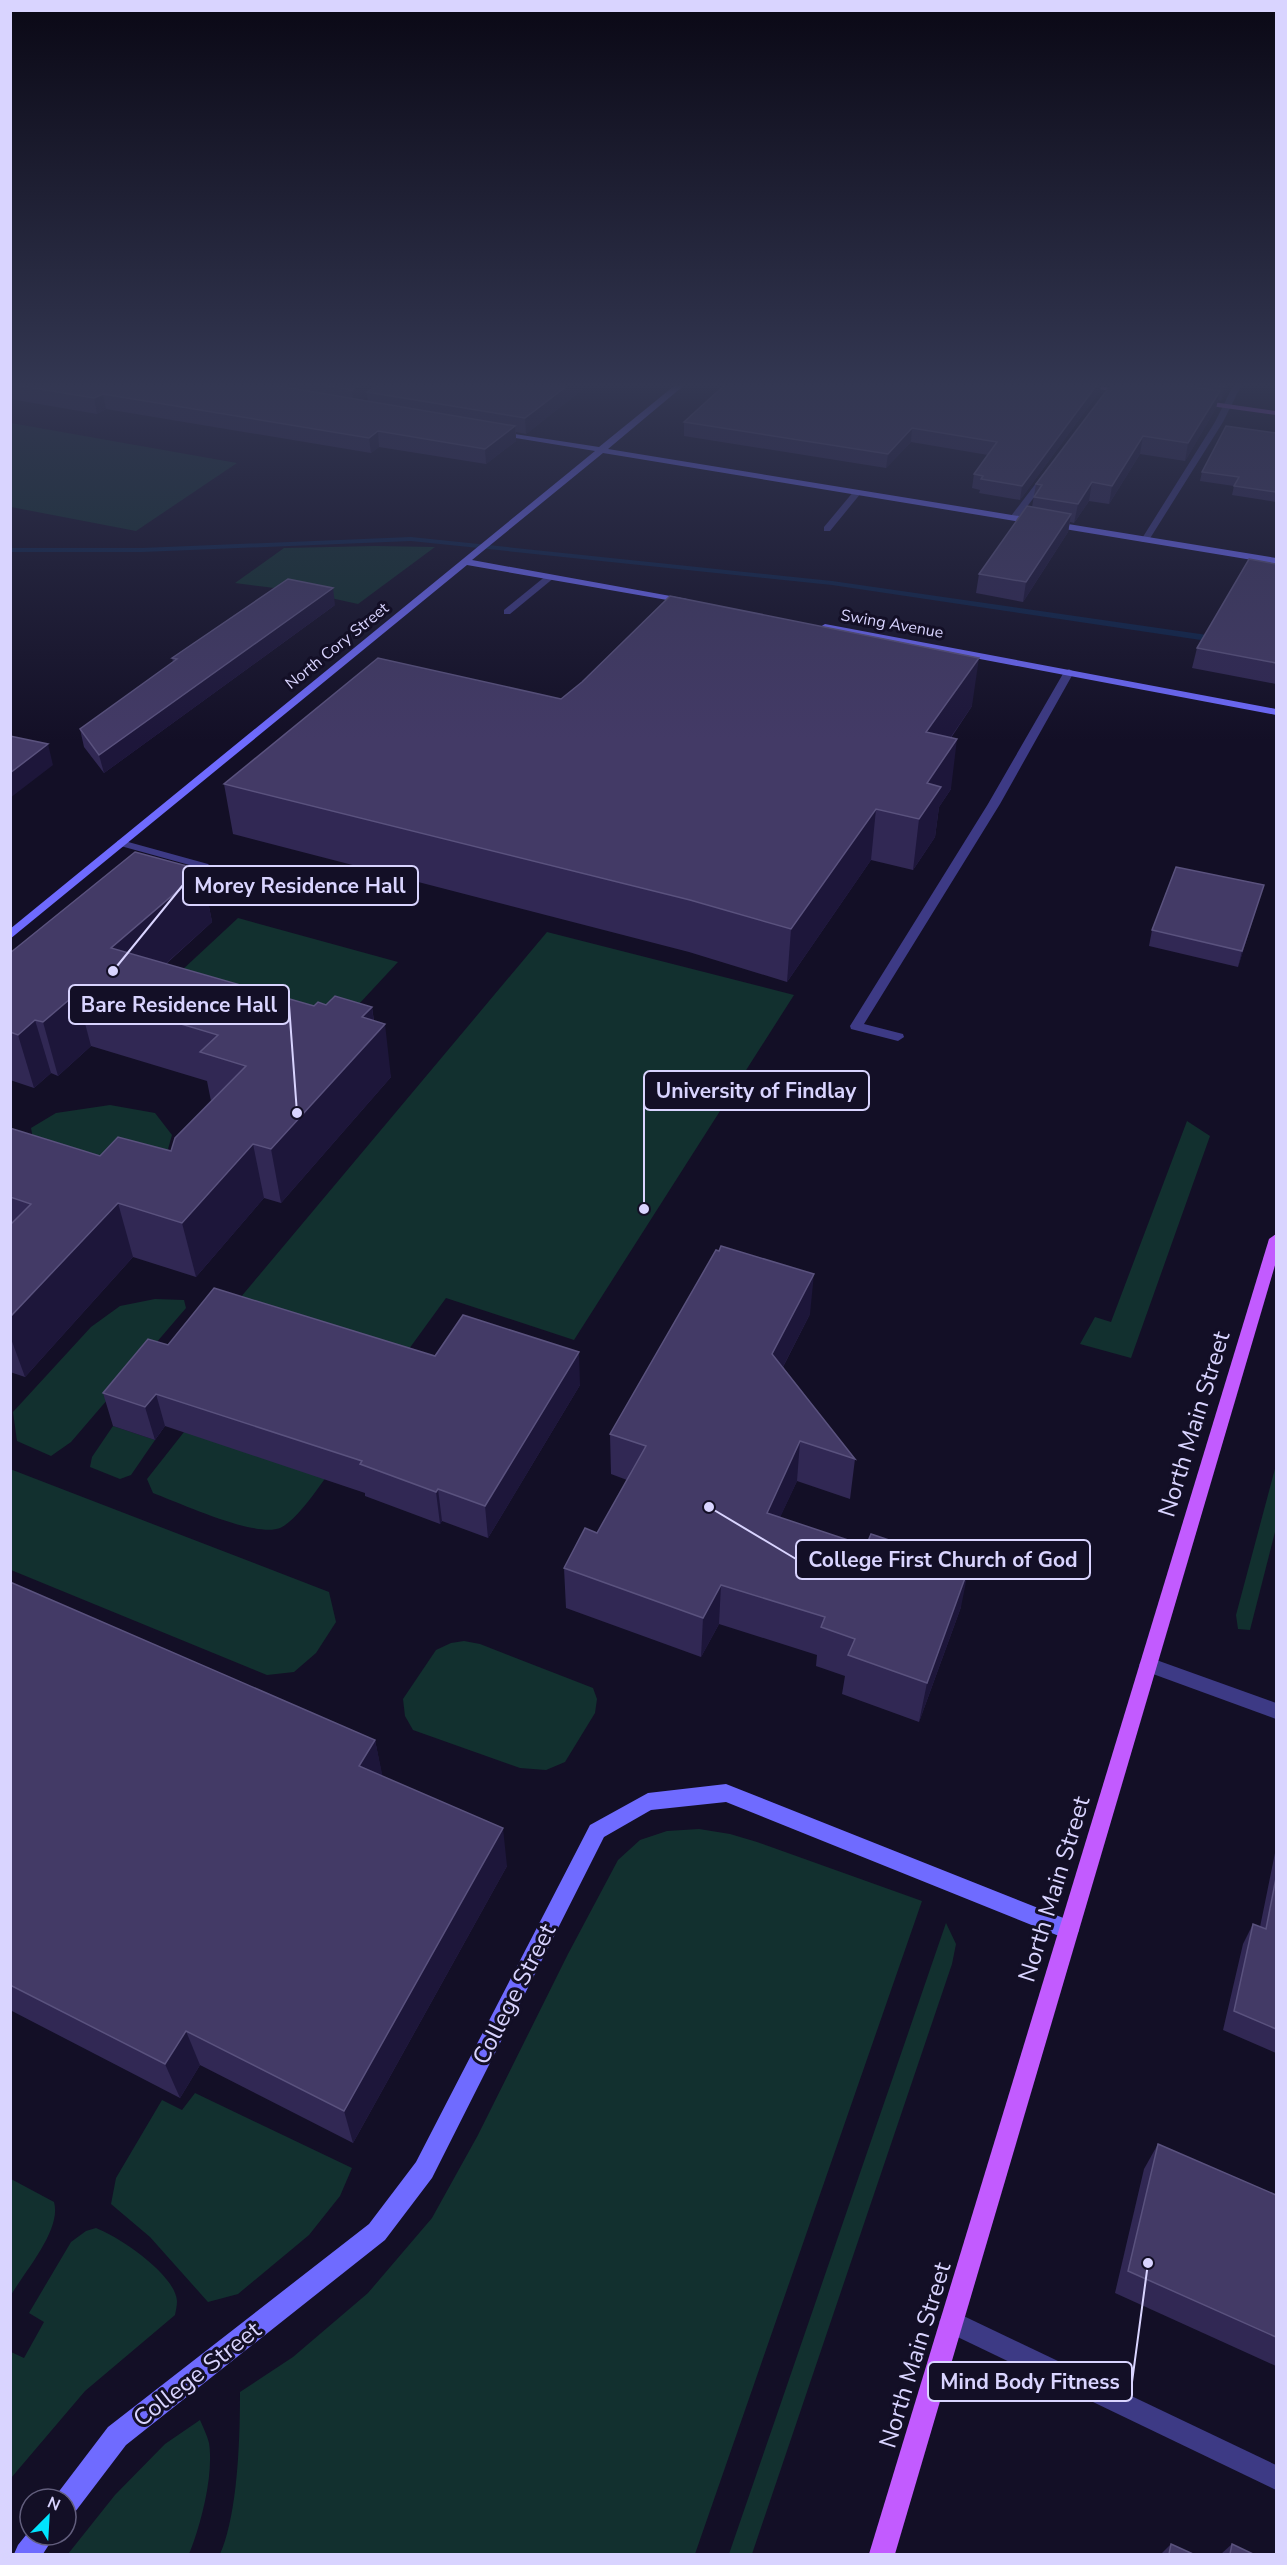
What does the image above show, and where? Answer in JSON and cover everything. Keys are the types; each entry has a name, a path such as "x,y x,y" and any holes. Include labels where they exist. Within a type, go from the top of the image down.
{"main road":[{"name":"North Main Street","path":"882,2554 1276,1239"}],"street":[{"name":"North Cory Street","path":"10,935 539,502"},
{"path":"827,529 849,502"},
{"path":"916,502 1276,561"},
{"path":"1014,518 1026,502"},
{"path":"1145,540 1169,502"},
{"path":"466,562 704,605"},
{"path":"507,612 550,577"},
{"name":"Swing Avenue","path":"810,624 1276,712"},
{"path":"898,1037 856,1026 994,804 1069,672"},
{"path":"121,843 204,866"},
{"path":"1148,1665 1276,1711"},
{"name":"College Street","path":"78,2487 117,2436 377,2232 424,2170 597,1831 630,1812 648,1802 726,1793 1069,1930"},
{"path":"951,2322 1276,2478"}],"green space":[{"path":"11,502 180,502 136,531 11,507"},
{"path":"435,547 358,604 299,591 235,583 284,548"},
{"path":"238,918 398,962 332,1033 166,985"},
{"path":"547,932 794,995 574,1340 446,1298 401,1360 235,1304"},
{"path":"110,1105 155,1113 172,1135 166,1156 142,1172 33,1139 31,1128 56,1113"},
{"path":"1187,1121 1210,1136 1131,1358 1080,1344 1095,1317 1111,1322"},
{"path":"155,1299 184,1300 186,1308 71,1442 51,1456 17,1441 13,1412 91,1327 120,1306"},
{"path":"113,1426 155,1440 131,1475 120,1479 90,1467 92,1457"},
{"path":"358,1431 310,1499 289,1522 280,1528 268,1530 253,1528 198,1511 153,1493 147,1479 184,1432"},
{"path":"1276,1465 1276,1528 1250,1630 1238,1629 1236,1615"},
{"path":"10,1469 329,1592 336,1622 316,1653 294,1672 267,1675 11,1570"},
{"path":"464,1641 480,1644 593,1688 597,1699 595,1713 565,1762 546,1770 520,1768 413,1730 405,1716 403,1699 436,1650 451,1643"},
{"path":"699,1829 730,1834 757,1842 922,1901 695,2554 220,2554 231,2518 234,2497 240,2392 293,2357 368,2293 432,2218 478,2135 568,1954 618,1860 640,1840 667,1831"},
{"path":"946,1923 956,1944 952,1964 752,2554 729,2554"},
{"path":"195,2093 352,2168 340,2196 309,2235 238,2294 208,2302 150,2237 111,2204 116,2178 162,2100 182,2110"},
{"path":"11,2179 54,2202 55,2213 48,2237 11,2295"},
{"path":"96,2228 131,2248 157,2268 167,2279 174,2290 177,2301 175,2315 85,2391 11,2478 11,2352 24,2358 44,2322 29,2313 71,2242 86,2231"},
{"path":"200,2420 209,2443 208,2484 198,2529 189,2554 68,2554 74,2547 78,2547 78,2541 115,2495 165,2444"}],"building":[{"path":"1027,506 1071,514 1026,582 979,574"},
{"path":"1249,559 1276,564 1276,663 1197,648"},
{"path":"288,579 333,588 99,755 80,729 177,659 172,658"},
{"path":"670,596 979,658 926,732 957,739 927,783 941,787 919,819 876,809 791,929 690,900 224,784 378,658 561,699 582,682"},
{"path":"10,736 48,744 10,773"},
{"path":"135,852 202,870 111,948 314,1006 318,1002 326,1005 335,996 372,1007 362,1017 385,1024 271,1149 253,1144 182,1223 118,1203 10,1317 10,1225 31,1204 10,1197 10,1128 100,1156 118,1137 171,1151 175,1138 246,1066 200,1052 218,1035 77,993 43,1022 35,1020 18,1035 10,1032 10,953"},
{"path":"1176,867 1264,885 1242,951 1152,930"},
{"path":"721,1246 814,1274 772,1354 855,1459 800,1441 767,1513 866,1546 871,1534 969,1567 927,1683 848,1655 855,1639 821,1627 825,1617 721,1585 703,1618 564,1568 585,1528 597,1533 646,1446 610,1434 716,1250 719,1251"},
{"path":"214,1288 435,1356 463,1315 579,1352 485,1506 438,1489 436,1492 360,1464 362,1461 156,1394 145,1407 103,1393 148,1339 168,1345"},
{"path":"10,1582 375,1740 359,1766 503,1828 344,2111 186,2031 165,2064 10,1985"},
{"path":"1276,1878 1276,2029 1234,2011 1253,1924 1266,1929"},
{"path":"1158,2144 1276,2195 1276,2337 1128,2271"},
{"path":"1171,2544 1193,2554 1169,2554"},
{"path":"1232,2544 1253,2554 1230,2554"}],"waterway":[{"path":"10,550 142,550 411,539 832,583 1221,640"}],"place":[{"name":"Morey Residence Hall","path":"113,971"},
{"name":"Bare Residence Hall","path":"297,1113"},
{"name":"University of Findlay","path":"644,1209"},
{"name":"College First Church of God","path":"709,1507"},
{"name":"Mind Body Fitness","path":"1148,2263"}]}
